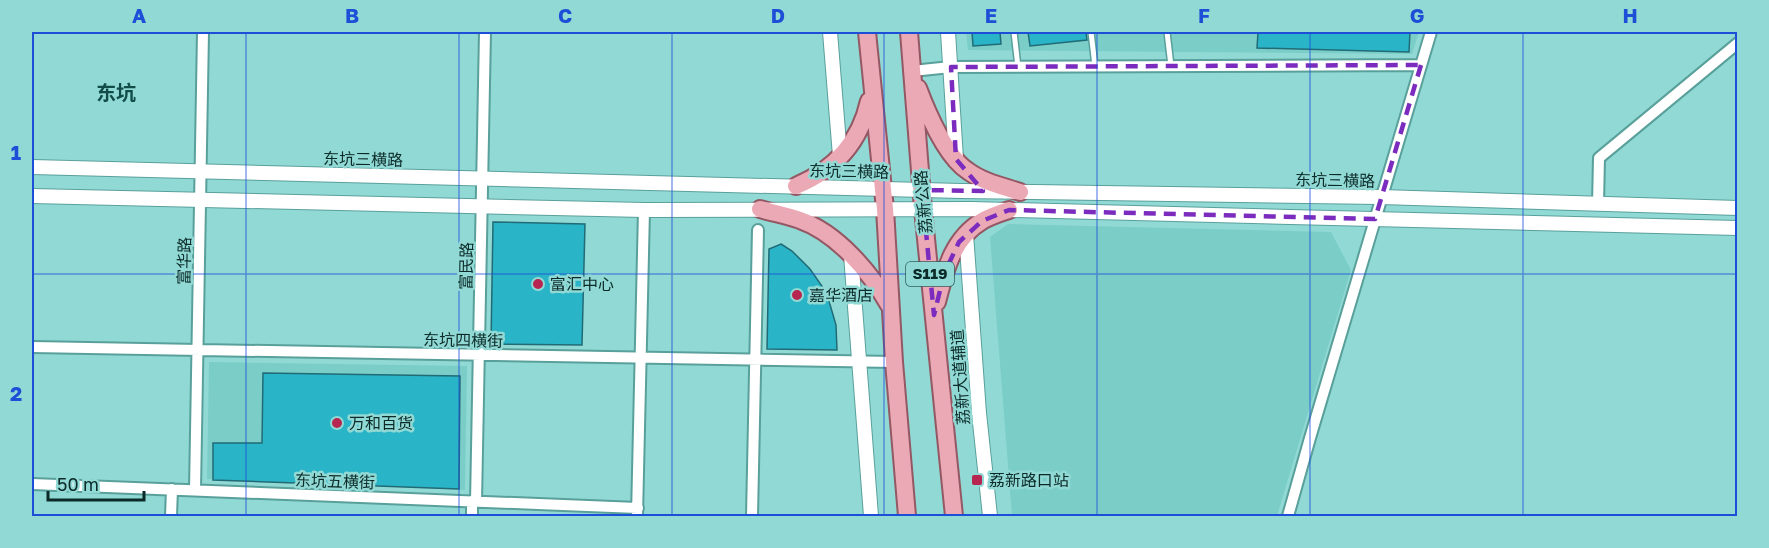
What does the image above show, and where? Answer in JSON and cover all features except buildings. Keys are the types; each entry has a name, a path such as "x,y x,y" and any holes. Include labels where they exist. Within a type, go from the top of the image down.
{"main road":[{"name":"S119","path":"867,32 885,209 894,362 908,516"},
{"name":"荔新公路","path":"909,32 954,516"},
{"path":"912,70 934,127 965,170 983,180 1020,192"},
{"path":"796,186 820,175 855,140 864,123 872,88"},
{"path":"760,209 802,220 823,232 866,270 891,308"},
{"path":"934,315 944,274 959,242 982,221 1009,210"}],"street":[{"name":"富华路","path":"195,490 203,32"},
{"name":"富民路","path":"472,516 479,355 485,32"},
{"path":"830,32 840,156"},
{"path":"948,32 956,159"},
{"path":"1288,516 1431,32"},
{"path":"1598,204 1599,158 1737,43"},
{"path":"912,70 951,67 1421,65"},
{"name":"东坑三横路","path":"32,167 922,190 1381,197 1737,208"},
{"path":"32,196 644,210 1009,210 1737,228"},
{"path":"637,512 644,210"},
{"path":"752,516 759,230"},
{"name":"荔新大道辅道","path":"966,234 979,413 990,516"},
{"path":"851,255 871,516"},
{"name":"东坑四横街","path":"32,347 894,362"},
{"name":"东坑五横街","path":"32,484 474,501 637,512"},
{"path":"171,516 172,489"}],"lane":[{"path":"1014,32 1018,67"},
{"path":"1091,32 1095,66"},
{"path":"1167,32 1171,66"}],"highlighted area":[{"path":"1421,65 1375,219 1009,210 982,221 959,242 944,274 934,315 922,190 983,191 956,159 951,67"}],"shaded area":[{"path":"966,32 1419,32 1412,54 968,50"},
{"path":"1008,224 1331,232 1351,270 1277,516 1012,516 990,237"},
{"name":"万和百货","path":"209,362 467,366 465,490 207,479"}],"place":[{"name":"富汇中心","path":"538,284"},
{"name":"嘉华酒店","path":"797,295"},
{"name":"万和百货","path":"337,423"},
{"name":"荔新路口站","path":"977,480"}],"district":[{"name":"东坑","path":"116,93"}]}
